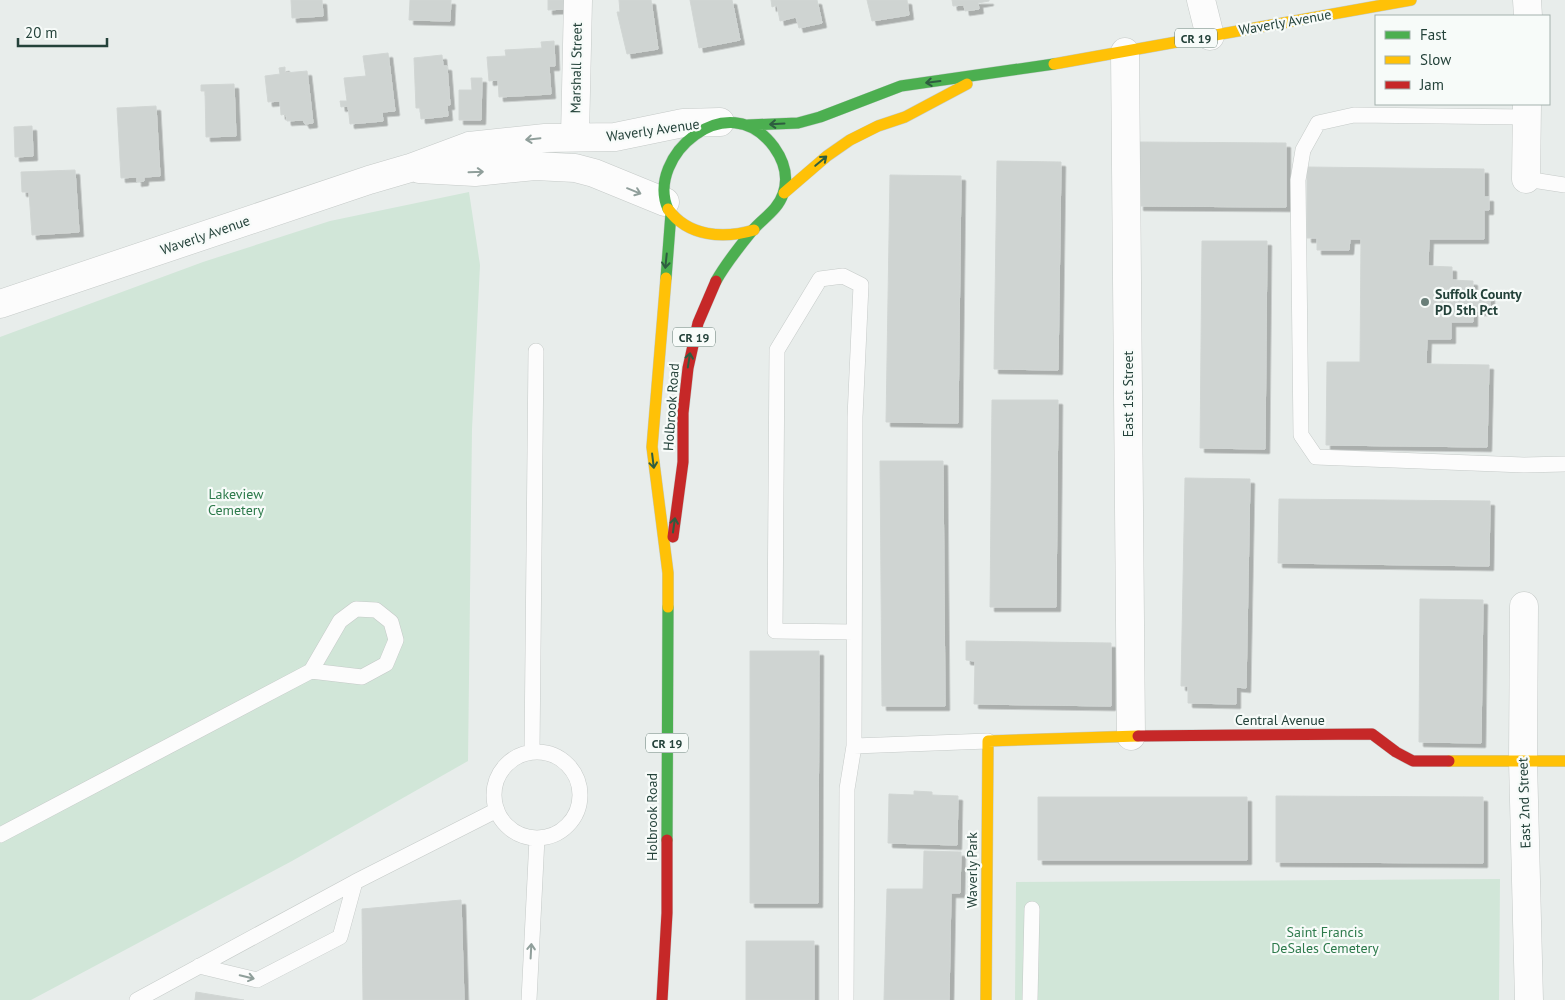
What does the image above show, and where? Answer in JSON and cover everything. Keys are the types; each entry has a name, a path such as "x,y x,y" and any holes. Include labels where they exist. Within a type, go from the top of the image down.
{"main road":[{"name":"Waverly Avenue","path":"748,125 798,123 820,117 901,86 981,76 1125,52 1411,0"},
{"name":"Waverly Avenue","path":"784,193 827,156 850,140 878,126 905,118 981,76"},
{"name":"CR 19","path":"668,207 667,174 680,150 691,139 720,122 748,125"},
{"path":"668,207 693,229 707,234 740,235 754,230 770,213 784,193 785,174 781,159 764,135 748,125"},
{"name":"Holbrook Road","path":"662,1000 667,913 668,573 652,447 668,207"},
{"name":"Holbrook Road","path":"668,573 683,461 684,411 691,348 708,295 724,267 754,230"},
{"name":"Central Avenue","path":"988,741 1131,736 1372,734 1396,752 1413,761 1565,761"},
{"name":"Waverly Park","path":"986,1000 988,741"}],"street":[{"name":"Marshall Street","path":"576,136 578,0"},
{"path":"1201,0 1210,36"},
{"path":"1527,0 1528,15"},
{"name":"East 1st Street","path":"1125,52 1131,736"},
{"path":"1526,180 1527,110"},
{"name":"Waverly Avenue","path":"0,304 369,180 410,168 468,146 576,136 614,137 683,123 720,122"},
{"name":"Waverly Avenue","path":"410,168 475,172 535,166 575,168 594,173 668,207"},
{"name":"East 2nd Street","path":"1524,606 1523,762 1529,1000"}],"lane":[{"path":"1527,110 1354,114 1318,122 1303,150 1298,180 1301,435 1316,457 1524,465 1565,464"},
{"path":"1526,180 1565,185"},
{"path":"846,1000 847,789 854,746 855,417 861,285 843,276 820,279 777,350 775,631 854,632"},
{"path":"532,751 536,351"},
{"path":"0,835 311,671 340,621 356,609 376,610 391,622 396,640 386,664 362,677 311,671"},
{"path":"854,746 988,741"},
{"path":"532,751 550,754 563,760 573,771 579,784 580,799 576,813 569,825 558,833 537,838 518,834 507,827 494,802 494,788 499,774 508,762 532,751"},
{"path":"137,1000 354,882 497,810"},
{"path":"529,1000 537,838"},
{"path":"199,966 256,980 340,937 354,882"},
{"path":"1030,1000 1032,909"}],"green space":[{"name":"Lakeview Cemetery","path":"469,192 480,265 472,429 468,761 292,861 31,1000 0,1000 0,337 203,262 330,221"},
{"name":"Saint Francis DeSales Cemetery","path":"1500,879 1499,1000 1015,1000 1016,882"}],"building":[{"path":"291,0 322,0 323,16 292,18"},
{"path":"410,0 451,0 450,21 409,20"},
{"path":"548,0 564,0 564,9 548,10"},
{"path":"619,0 651,0 658,49 627,54 617,12 620,12"},
{"path":"690,0 732,0 740,40 699,48"},
{"path":"771,0 817,0 822,23 799,28 796,17 780,21 777,5 772,7"},
{"path":"867,0 907,0 909,15 872,21"},
{"path":"952,0 989,1 978,3 979,9 965,11 964,5 953,6"},
{"path":"554,41 555,66 549,66 551,94 499,97 498,80 489,81 487,57 506,56 505,50 542,48 541,42"},
{"path":"388,53 395,111 382,112 383,121 350,124 348,106 341,107 340,101 347,101 344,78 366,76 363,56"},
{"path":"442,55 443,66 447,66 450,105 447,105 448,116 421,119 420,108 416,108 414,58"},
{"path":"285,67 285,73 307,71 313,123 305,124 303,120 287,121 286,114 281,115 280,101 268,102 265,76 280,74 279,68"},
{"path":"471,78 482,78 481,120 459,120 459,90 472,90"},
{"path":"234,84 236,136 206,137 205,91 201,91 201,85"},
{"path":"156,106 160,176 144,177 144,181 137,182 137,177 121,178 117,108"},
{"path":"32,126 33,156 15,157 14,127"},
{"path":"1140,142 1286,143 1286,207 1139,206"},
{"path":"997,161 1061,162 1058,370 994,369"},
{"name":"Suffolk County PD 5th Pct","path":"1307,167 1484,169 1484,197 1489,197 1489,210 1484,210 1484,239 1429,239 1428,266 1452,267 1452,280 1473,281 1473,293 1490,293 1490,311 1473,311 1473,322 1451,322 1451,339 1427,339 1426,364 1489,365 1487,447 1326,445 1327,362 1360,362 1361,239 1350,239 1349,250 1317,250 1317,238 1307,238"},
{"path":"75,170 79,232 32,235 29,192 22,192 21,172"},
{"path":"890,175 961,176 958,423 886,422"},
{"path":"1202,241 1267,241 1265,449 1200,448"},
{"path":"992,400 1058,400 1056,607 990,607"},
{"path":"880,461 943,461 945,706 882,706"},
{"path":"1185,478 1250,479 1246,688 1236,687 1236,704 1188,703 1188,686 1181,686"},
{"path":"1279,499 1490,501 1489,566 1278,563"},
{"path":"1420,599 1483,600 1481,743 1419,742"},
{"path":"966,641 1111,643 1111,706 974,704 975,661 966,660"},
{"path":"750,651 819,651 818,903 750,903"},
{"path":"914,791 932,792 932,795 958,796 957,845 888,843 889,794 914,795"},
{"path":"1276,796 1483,797 1483,863 1276,862"},
{"path":"1038,797 1247,797 1247,860 1038,860"},
{"path":"924,851 961,852 960,893 951,893 949,1000 884,1000 887,889 923,889"},
{"path":"461,900 464,1000 363,1000 362,909"},
{"path":"746,941 814,941 814,1000 746,1000"},
{"path":"196,992 244,1000 195,1000"}],"traffic: fast":[{"path":"748,125 798,123 820,117 901,86 1054,64"},
{"path":"668,209 664,189 668,169 679,150 695,135 714,125 735,123 755,129 774,147 783,164 786,181 781,200 774,210 742,243 716,281"},
{"path":"666,278 671,213"},
{"path":"667,840 668,607"}],"traffic: slow":[{"path":"1054,64 1411,0"},
{"path":"784,193 827,156 850,140 878,126 905,117 967,84"},
{"path":"668,209 686,225 707,233 719,235 754,230"},
{"path":"666,278 652,447 668,573 668,607"},
{"path":"986,1000 988,741 1138,736"},
{"path":"1449,761 1565,761"}],"traffic: jam":[{"path":"673,537 683,462 683,413 688,368 698,323 716,281"},
{"path":"1138,736 1372,734 1396,752 1413,761 1449,761"},
{"path":"662,1000 667,913 667,840"}],"place":[{"name":"Suffolk County PD 5th Pct","path":"1425,302"}]}
